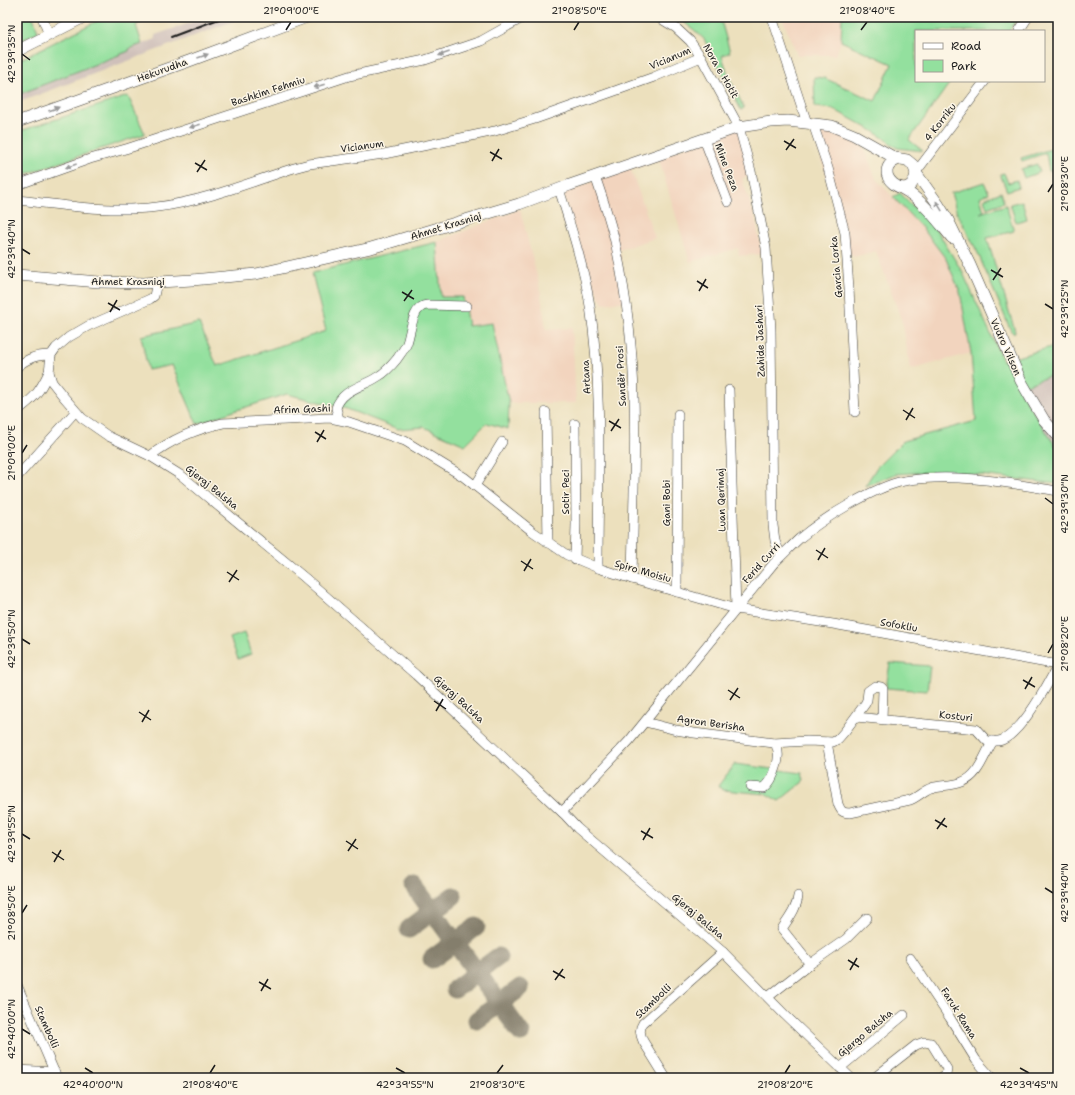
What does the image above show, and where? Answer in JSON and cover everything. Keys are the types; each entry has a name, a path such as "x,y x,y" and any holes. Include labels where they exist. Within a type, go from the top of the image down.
{"main road":[{"path":"17,51 84,17"},
{"name":"Hekurudha","path":"17,122 307,17"},
{"name":"Ahmet Krasniqi","path":"17,275 99,282 157,282 242,276 314,262 371,248 519,204 739,127 770,122 788,121 810,123 841,129 913,165 916,172"},
{"name":"Ahmet Krasniqi","path":"862,139 878,155 888,171"},
{"path":"903,160 891,163 888,171 889,180 896,187 901,188 910,185 916,172"},
{"name":"Vudro Vilson","path":"916,172 938,204 964,252 1021,381 1044,420 1058,436"},
{"name":"Vudro Vilson","path":"901,188 913,195 922,203 964,252"}],"street":[{"path":"42,17 49,35"},
{"name":"Bashkim Fehmiu","path":"17,185 90,159 129,148 349,76 425,60 481,41 524,17"},
{"name":"Nora e Hotit","path":"658,17 676,28 690,41 701,57 739,127"},
{"name":"Garcia Lorka","path":"772,17 810,123 828,168 845,233 855,412"},
{"path":"1020,30 1028,17"},
{"name":"Vicianum","path":"17,200 97,208 126,209 156,207 190,201 309,164 384,154 517,125 654,77 701,57"},
{"name":"4 Korriku","path":"916,172 984,82"},
{"name":"Zahide Jashari","path":"739,127 751,171 766,248 771,330 773,525 775,541 781,556"},
{"name":"Mine Peza","path":"704,139 728,202"},
{"name":"4 Korriku","path":"903,160 921,160 926,157"},
{"name":"Sandër Prosi","path":"596,176 616,246 622,278 630,340 634,396 632,579"},
{"name":"Artana","path":"559,189 577,249 590,304 593,329 598,423 598,568"},
{"path":"17,411 40,390 48,372 51,355 62,342 76,333 150,299 154,296 157,282"},
{"name":"Afrim Gashi","path":"150,456 161,447 181,436 209,426 223,423 325,418 339,419 336,408 341,399 347,393 380,376 398,357 406,345 414,320 420,308 428,305 467,306"},
{"path":"17,367 27,359 34,356 51,355"},
{"name":"Gjergj Balsha","path":"48,372 52,382 75,412 82,418 108,436 171,468 370,634 454,710 577,828 723,952 801,1031 851,1078"},
{"name":"Luan Qerimaj","path":"729,390 736,609"},
{"path":"17,477 75,412"},
{"path":"546,412 548,543"},
{"name":"Gani Bobi","path":"677,592 678,414"},
{"name":"Spiro Moisiu","path":"339,419 405,441 443,463 548,543 575,560 632,579 736,609"},
{"name":"Sotir Peci","path":"575,424 575,560"},
{"path":"475,486 502,442"},
{"name":"Ferid Curri","path":"562,812 607,765 645,722 764,574 800,538 827,519 870,494 891,485 924,479 968,479 1058,491"},
{"name":"Sofokliu","path":"736,609 833,624 1058,665"},
{"path":"882,719 882,689 881,687 875,686 868,691 867,700 856,717 838,739 833,742 827,742 838,804 840,810 844,813 910,800 917,798 932,788 961,783 976,772 993,741 1003,740 1013,732 1024,719 1037,702 1058,665"},
{"name":"Kosturi","path":"856,717 976,729 987,741 993,741"},
{"name":"Agron Berisha","path":"645,722 694,733 774,743 807,741 827,742"},
{"path":"750,787 764,788 767,786 776,770 778,754 774,743"},
{"path":"798,896 794,910 782,929 810,964"},
{"path":"768,997 810,964 846,939 867,918"},
{"name":"Stambolli","path":"666,1078 643,1041 640,1034 641,1026 643,1022 723,952"},
{"name":"Faruk Rama","path":"910,958 976,1060 992,1078"},
{"name":"Stambolli","path":"17,985 56,1075"},
{"name":"Gjergo Balsha","path":"840,1068 904,1015"},
{"path":"874,1078 916,1045 924,1042 931,1043 947,1069 946,1075 942,1078"},
{"path":"17,1070 56,1075"}],"shaded area":[{"path":"219,17 244,17 17,103 17,95 129,51 129,49 156,39 155,35 202,19 203,23"},
{"path":"782,17 842,17 841,41 836,55 797,55"},
{"path":"813,124 861,139 876,179 924,230 946,259 960,292 971,353 910,370 903,324 876,251 854,257 845,248 845,233 811,126"},
{"path":"739,127 751,171 742,179 755,217 762,254 739,256 738,248 690,262 659,160 631,170 655,238 619,250 629,301 603,304 586,271 563,193"},
{"path":"520,209 540,288 546,330 572,328 576,403 509,403 492,323 468,326 441,297 437,242"},
{"path":"1058,373 1058,450 1018,388"}],"green space":[{"path":"17,17 33,17 38,32 17,43"},
{"path":"105,17 140,17 142,22 136,25 142,44 129,49 129,51 17,95 17,61"},
{"path":"677,17 720,17 730,52 722,56 729,77 744,108 741,110 704,39"},
{"path":"842,17 1018,17 1010,30 915,30 915,82 950,82 909,140 923,151 897,148 875,132 833,109 815,107 814,77 824,78 875,101 892,64 841,41"},
{"path":"128,96 145,134 26,174 17,147 17,132"},
{"path":"1058,147 1058,171 1049,171 1046,153 1022,161 1021,158"},
{"path":"1037,164 1040,172 1024,178 1021,169"},
{"path":"1004,173 1008,183 1017,180 1019,187 1007,191 1000,174"},
{"path":"984,182 989,193 980,197 984,211 980,213 1006,205 1014,231 987,238 1014,328 1014,334 1011,331 977,251 957,213 951,193"},
{"path":"1001,192 1004,202 987,208 984,199"},
{"path":"900,193 938,232 963,273 1003,361 1058,345 1058,373 1018,388 1058,450 1058,484 945,471 896,474 865,486 877,467 903,441 976,421 971,353 960,292 946,259 924,230 893,197"},
{"path":"1022,201 1027,219 1016,222 1010,204"},
{"path":"437,242 441,297 463,297 468,326 492,323 509,403 508,429 487,423 465,445 424,427 398,429 347,409 287,394 197,424 172,365 148,370 141,336 199,323 217,366 326,331 312,273"},
{"path":"244,633 251,654 238,659 230,638"},
{"path":"890,663 930,666 927,691 886,688"},
{"path":"735,764 802,773 804,781 779,801 766,794 723,790 718,786"}],"taxiway":[{"path":"414,886 521,1033"},
{"path":"409,929 453,896"},
{"path":"432,959 476,927"},
{"path":"455,989 498,957"},
{"path":"477,1020 520,988"}],"railway":[{"path":"171,37 224,17"}]}
